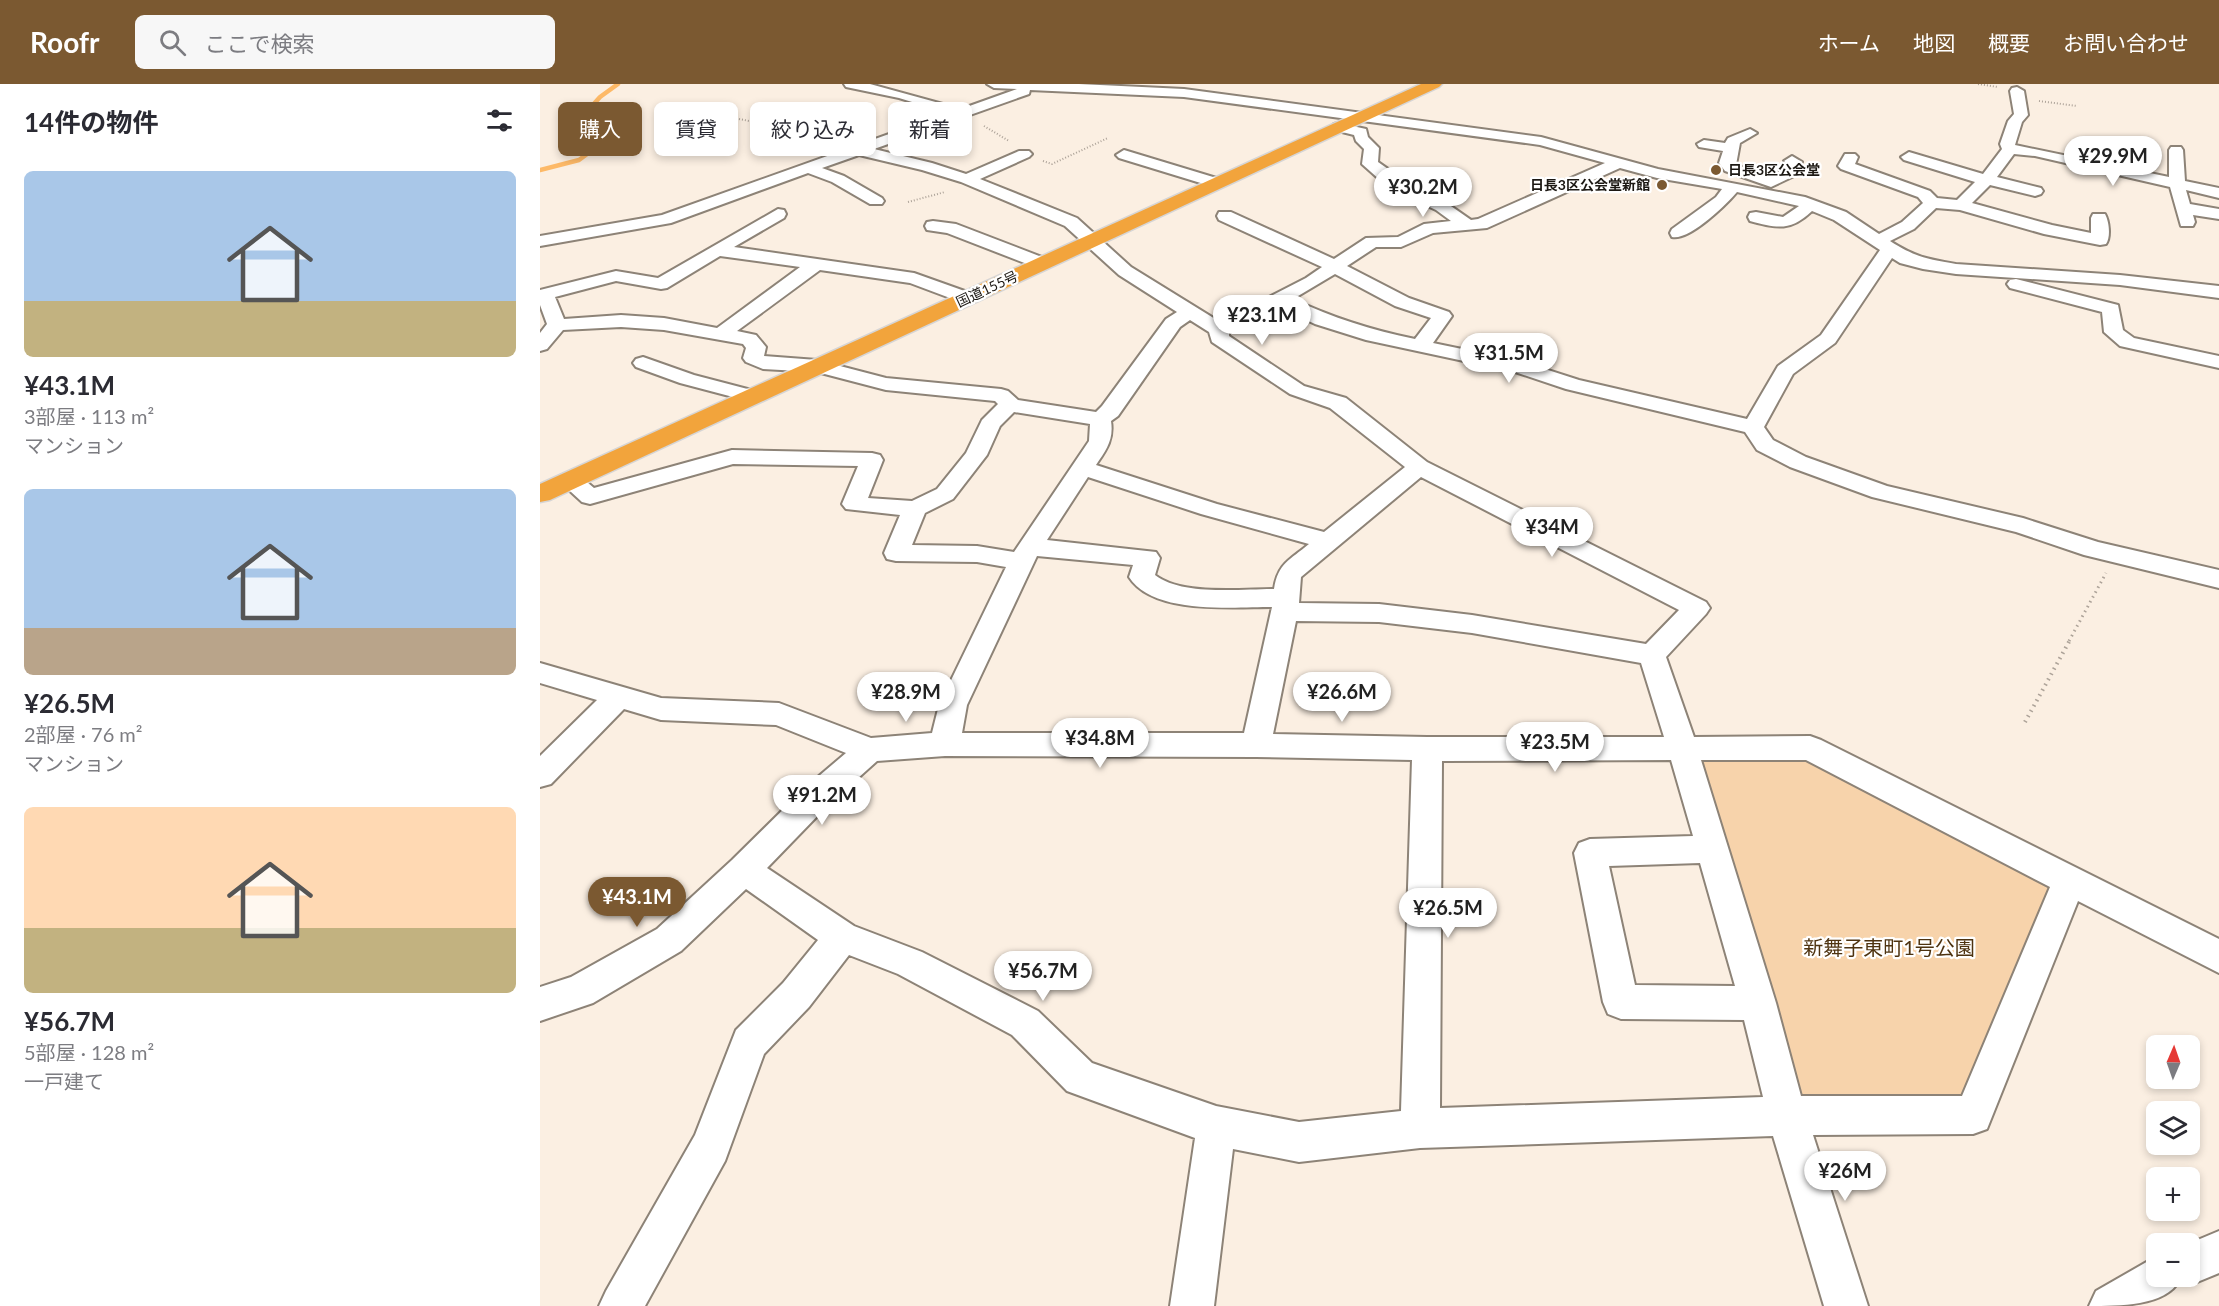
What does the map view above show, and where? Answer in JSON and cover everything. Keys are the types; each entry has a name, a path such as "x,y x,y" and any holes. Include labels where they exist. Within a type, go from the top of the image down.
{"highway":[{"name":"国道155号","path":"540,494 1434,84"}],"street":[{"path":"851,84 930,102"},
{"path":"994,84 1207,96 1256,110 1359,118 1541,141 1657,173 1732,187 1768,187 1790,173 1794,162 1792,161"},
{"path":"1207,96 1239,84"},
{"path":"972,109 1039,85"},
{"path":"972,103 979,92"},
{"path":"2010,149 2007,144 2015,121 2021,115 2017,94"},
{"path":"1339,127 1361,132 1361,138 1372,148 1370,164 1383,172 1395,185 1442,207 1467,225"},
{"path":"1750,133 1736,138 1727,163 1730,168 1768,187 1828,211 1906,259 1929,265 2120,280 2219,292"},
{"path":"1704,144 1731,148"},
{"path":"1961,205 1986,180 2010,149"},
{"path":"2010,149 2036,152 2219,193"},
{"path":"2176,150 2177,185 2185,215 2219,214"},
{"path":"967,179 1024,154"},
{"path":"876,155 927,166 967,179 1071,222 1125,271 1219,330"},
{"path":"1125,155 1217,183"},
{"path":"540,241 665,219 843,156"},
{"path":"1850,157 1846,166 1924,194 1932,203 1961,205 2050,230 2100,240 2100,218"},
{"path":"1909,157 1986,180 2035,191"},
{"path":"1219,330 1280,300 1336,267 1372,242 1401,242 1430,228 1481,224 1618,163"},
{"path":"808,168 838,179 871,198 845,202"},
{"path":"1678,233 1722,200 1732,187"},
{"path":"1828,211 1843,201"},
{"path":"1753,427 1785,370 1828,339 1884,244 1923,215 1932,203"},
{"path":"1756,217 1790,222 1810,204"},
{"path":"557,325 545,294 616,276 661,284 778,214"},
{"path":"1225,216 1336,267 1402,302 1442,316 1421,345"},
{"path":"933,226 950,228 1041,263"},
{"path":"717,250 914,278 966,298"},
{"path":"721,334 816,264"},
{"path":"1978,270 1986,276 2111,309 2114,332 2127,342 2219,362"},
{"path":"1280,300 1322,320 1373,336 1520,367 1573,385 1753,427 1765,445 1773,450 1798,462 1880,492 2024,526 2113,554 2219,579"},
{"path":"540,345 557,325 621,321 664,324 749,339 756,347 753,358 763,363 817,366 885,384 1001,395 1011,405 1100,419 1110,411 1173,323 1191,311"},
{"path":"1219,330 1219,338 1242,352 1249,360 1297,390 1338,403 1419,467 1697,608 1652,655"},
{"path":"643,363 687,379 752,396"},
{"path":"570,480 590,497 732,457 872,460 854,504 915,509 945,494 976,455 990,424 1002,410 1011,405"},
{"path":"945,744 952,705 1026,554 1100,441 1102,432 1100,419"},
{"path":"1256,745 1286,605 1288,574 1419,467"},
{"path":"1082,468 1209,509 1328,541"},
{"path":"915,509 896,553 1147,558 1142,577 1150,585 1164,592 1472,624 1652,655"},
{"path":"1652,655 1683,749 1758,1003 1787,1116 1846,1306"},
{"path":"540,672 661,709 779,714 870,750 945,744 1256,745 1427,749 1810,748 2219,957"},
{"path":"540,776 619,696"},
{"path":"1420,1128 1427,749"},
{"path":"540,1004 580,991 669,940 744,870 817,796 870,750"},
{"path":"1712,849 1590,853 1621,1002 1758,1003"},
{"path":"744,870 842,937 910,963 1025,1023 1080,1078 1216,1126 1299,1142 1420,1128 1787,1116 1973,1116 2070,881"},
{"path":"621,1306 711,1147 749,1043 796,995 842,937"},
{"path":"1192,1306 1216,1126"},
{"path":"2200,1260 2219,1252"},
{"path":"2111,1306 2146,1285"}],"path":[{"path":"2017,94 2077,106"},
{"path":"972,115 1024,154 1052,164 1108,138"},
{"path":"739,119 750,121"},
{"path":"2025,722 2102,584 2113,554"}],"green space":[{"name":"新舞子東町1号公園","path":"1810,748 2069,881 1973,1115 1787,1116 1683,749"}],"waterway":[{"path":"540,170 579,160 598,146 596,135 584,115 600,97 618,84"}],"place":[{"name":"日長3区公会堂","path":"1716,170"},
{"name":"日長3区公会堂新館","path":"1662,185"}]}
